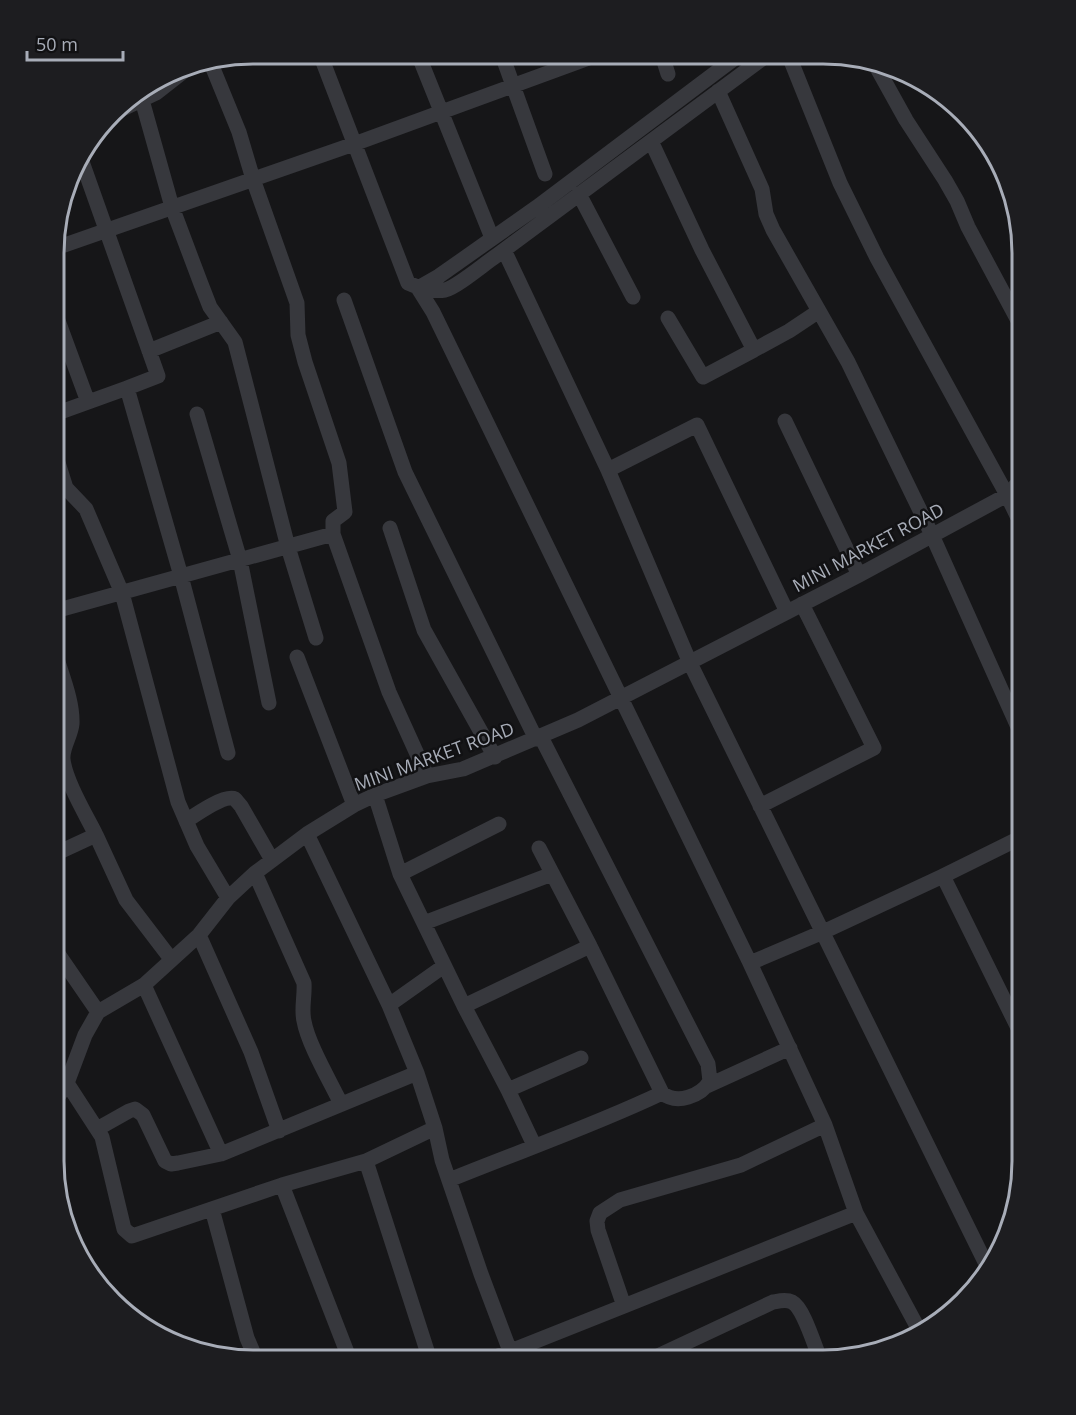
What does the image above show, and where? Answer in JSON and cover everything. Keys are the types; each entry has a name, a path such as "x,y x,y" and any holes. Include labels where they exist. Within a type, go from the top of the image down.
{"street":[{"path":"65,245 354,144 565,64"},
{"path":"665,64 668,74"},
{"path":"418,288 439,276 492,238 728,64"},
{"path":"324,65 408,283 418,288 445,290 504,250 755,64"},
{"path":"792,64 840,183 877,258 1012,505"},
{"path":"422,65 492,238"},
{"path":"505,65 545,174"},
{"path":"213,69 239,132 253,179 297,303 297,335 339,463 345,512 333,521 333,534 389,692 428,776"},
{"path":"881,74 906,120 951,190 1012,309"},
{"path":"147,97 161,89"},
{"path":"718,91 762,189 770,222 848,362 932,535 1012,713"},
{"path":"142,101 172,207 210,307 235,342 288,547 316,638"},
{"path":"651,141 702,249 754,350"},
{"path":"64,411 158,376 85,169"},
{"path":"579,194 633,297"},
{"path":"504,250 608,470 690,663 984,1259"},
{"path":"418,288 433,312 750,963 825,1125 856,1213 916,1325"},
{"path":"344,300 405,472 538,738 708,1064 711,1075 707,1086"},
{"path":"668,318 703,377 789,331 819,311"},
{"path":"149,351 221,322"},
{"path":"64,337 88,402"},
{"path":"127,388 181,576 228,753"},
{"path":"197,414 240,560 269,703"},
{"path":"785,421 859,575"},
{"path":"608,470 697,425 787,612"},
{"path":"64,482 66,488 86,509 122,592 178,802 197,846 228,898"},
{"name":"MINI MARKET ROAD","path":"98,1012 144,985 199,935 228,898 255,873 307,834 354,805 428,776 463,769 538,738 690,663 859,575 1007,495 1012,490"},
{"path":"390,528 424,630 495,757"},
{"path":"64,608 333,534"},
{"path":"760,806 874,748 802,604"},
{"path":"297,657 354,805"},
{"path":"64,683 72,711 70,736 64,748"},
{"path":"64,763 66,773 126,900 171,959"},
{"path":"375,795 400,874 534,1145"},
{"path":"186,821 219,801 229,797 236,799 272,860"},
{"path":"400,874 499,824"},
{"path":"307,834 388,1005 417,1073 449,1180 510,1350"},
{"path":"64,850 96,835"},
{"path":"750,963 823,932 1011,842"},
{"path":"539,848 662,1093 675,1100 701,1091 707,1086 790,1048"},
{"path":"255,873 304,983 303,1019 341,1104"},
{"path":"424,923 552,874"},
{"path":"943,876 1011,1014"},
{"path":"199,935 251,1052 279,1131"},
{"path":"464,1006 590,946"},
{"path":"64,963 98,1012 85,1035 64,1088"},
{"path":"388,1005 444,966"},
{"path":"144,985 221,1154"},
{"path":"508,1090 581,1058"},
{"path":"97,1129 135,1109 143,1115 165,1161 171,1164 177,1163 221,1154 417,1073"},
{"path":"67,1083 97,1129 106,1152 127,1234 138,1235 282,1185 366,1161 435,1128"},
{"path":"449,1180 618,1114 662,1093"},
{"path":"624,1306 598,1230 597,1221 600,1213 620,1200 741,1165 825,1125"},
{"path":"366,1161 427,1350"},
{"path":"282,1185 346,1350"},
{"path":"212,1209 252,1350"},
{"path":"513,1350 856,1213"},
{"path":"668,1350 763,1306 783,1300 793,1302 801,1312 817,1350"}]}
